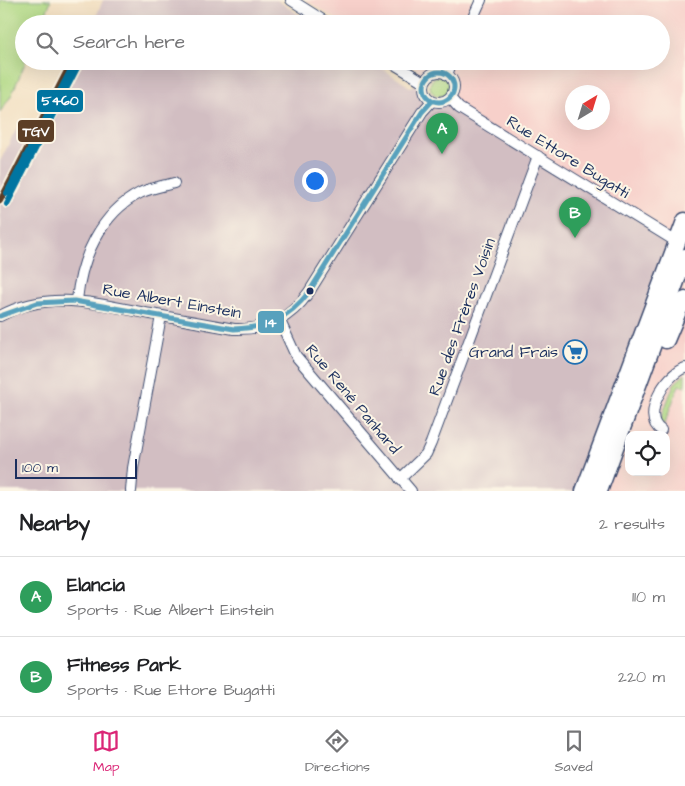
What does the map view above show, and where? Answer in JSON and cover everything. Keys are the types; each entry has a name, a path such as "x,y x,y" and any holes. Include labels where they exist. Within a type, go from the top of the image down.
{"highway":[{"path":"584,491 685,221"},
{"path":"600,491 685,257"},
{"path":"600,491 615,462 679,309 685,300"}],"street":[{"path":"291,0 315,15"},
{"path":"474,15 481,0"},
{"path":"404,70 424,82"},
{"path":"447,75 449,70"},
{"path":"435,73 447,75 454,84 451,99 440,102 432,100 425,93 424,82 435,73"},
{"name":"Rue Ettore Bugatti","path":"451,99 459,108 672,239"},
{"name":"Rue Albert Einstein","path":"0,316 13,309 40,302 77,300 234,329 257,329 280,321 305,298 422,112 432,100"},
{"name":"Rue des Frères Voisin","path":"400,479 426,454 432,443 538,156"},
{"path":"77,300 79,279 87,253 99,232 116,210 140,192 174,183"},
{"path":"131,491 133,468 161,316"},
{"name":"Rue René Panhard","path":"280,321 296,356 411,491"},
{"path":"661,430 656,426 653,415 662,388 672,375 685,368"}],"shaded area":[{"path":"103,0 277,0 300,15 97,15"},
{"path":"306,0 685,0 685,491 605,491 453,95 454,84 447,75 437,73 428,77 424,82 417,70 670,70 670,15 330,15"},
{"path":"72,70 384,70 410,87 424,82 424,90 430,99 436,102 447,100 683,246 581,491 0,491 0,161 20,122 42,129"}],"green space":[{"path":"0,0 51,0 45,15 15,15 15,70 22,70 11,96 0,112"},
{"path":"436,76 444,76 450,82 450,90 444,96 436,96 430,90 430,82"},
{"path":"685,374 685,387 679,385 664,425 660,421 674,384"}],"transit line":[{"name":"TGV","path":"0,201 67,70"},
{"path":"7,193 71,70"},
{"name":"5460","path":"7,204 76,70"},
{"name":"14","path":"439,72 450,76 454,87 450,98 439,102 428,98 424,87 428,76 439,72"},
{"name":"14","path":"0,316 37,303 74,301 234,329 267,324 276,320 293,309 309,292 422,112 432,101"}],"place":[{"name":"Elancia","path":"442,154"},
{"name":"Fitness Park","path":"575,238"},
{"name":"Grand Frais","path":"575,352"}]}
